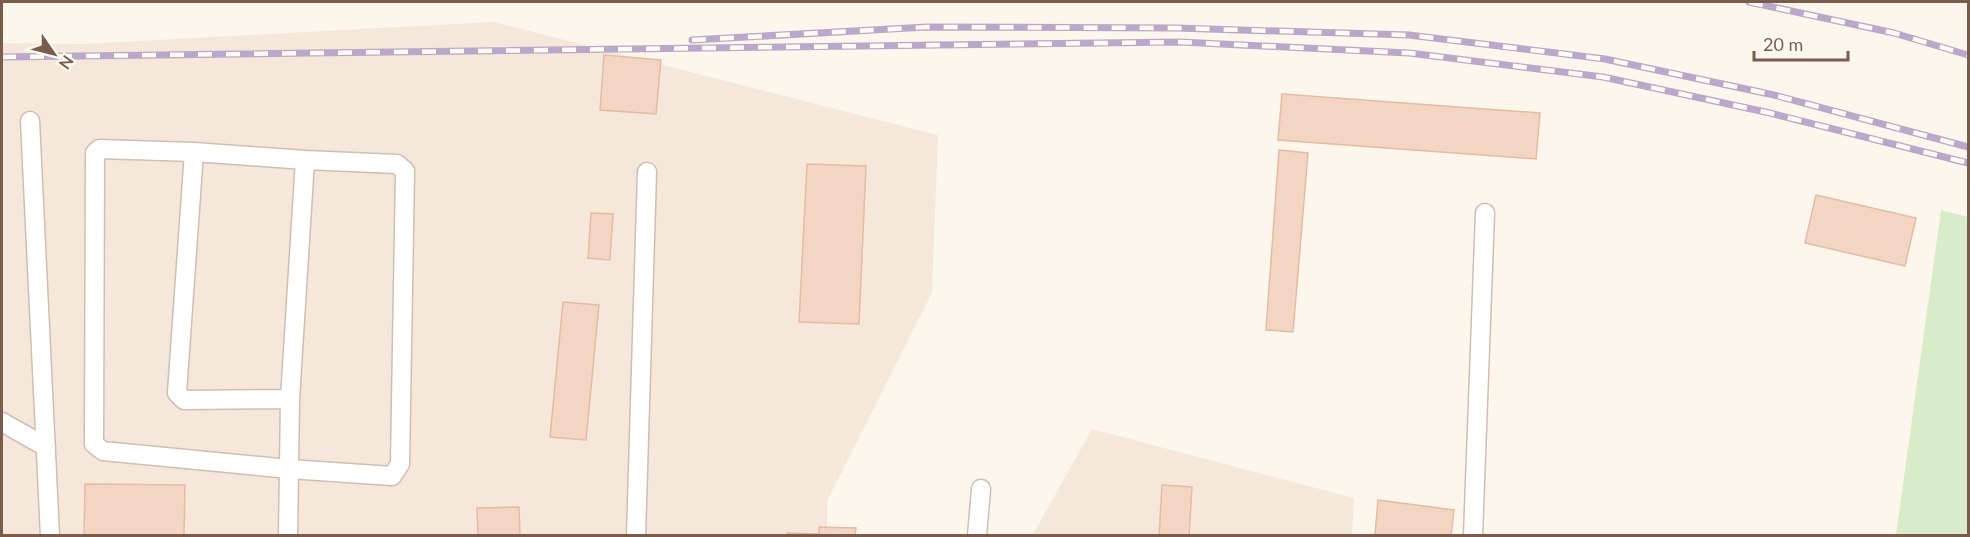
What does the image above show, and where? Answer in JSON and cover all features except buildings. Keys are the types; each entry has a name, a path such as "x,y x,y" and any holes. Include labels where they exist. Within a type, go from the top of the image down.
{"lane":[{"path":"30,121 50,536"},
{"path":"99,149 195,152 305,160 397,165 405,171 400,464 392,476 289,469 103,451 94,444 95,153 99,149"},
{"path":"195,152 177,393 184,400 290,399"},
{"path":"288,536 290,399 305,160"},
{"path":"636,536 647,172"},
{"path":"1473,536 1485,213"},
{"path":"2,422 46,447"},
{"path":"977,536 981,489"}],"shaded area":[{"path":"494,22 938,135 932,293 827,501 827,535 2,536 2,43 82,44"},
{"path":"1092,429 1354,498 1352,535 1032,536"}],"green space":[{"path":"1941,210 1968,217 1968,535 1896,535"}],"railway":[{"path":"1749,2 1894,33 1968,55"},
{"path":"692,40 927,27 1176,28 1409,35 1605,59 1774,95 1968,147"},
{"path":"2,57 1180,42 1409,53 1603,77 1770,113 1968,163"}]}
